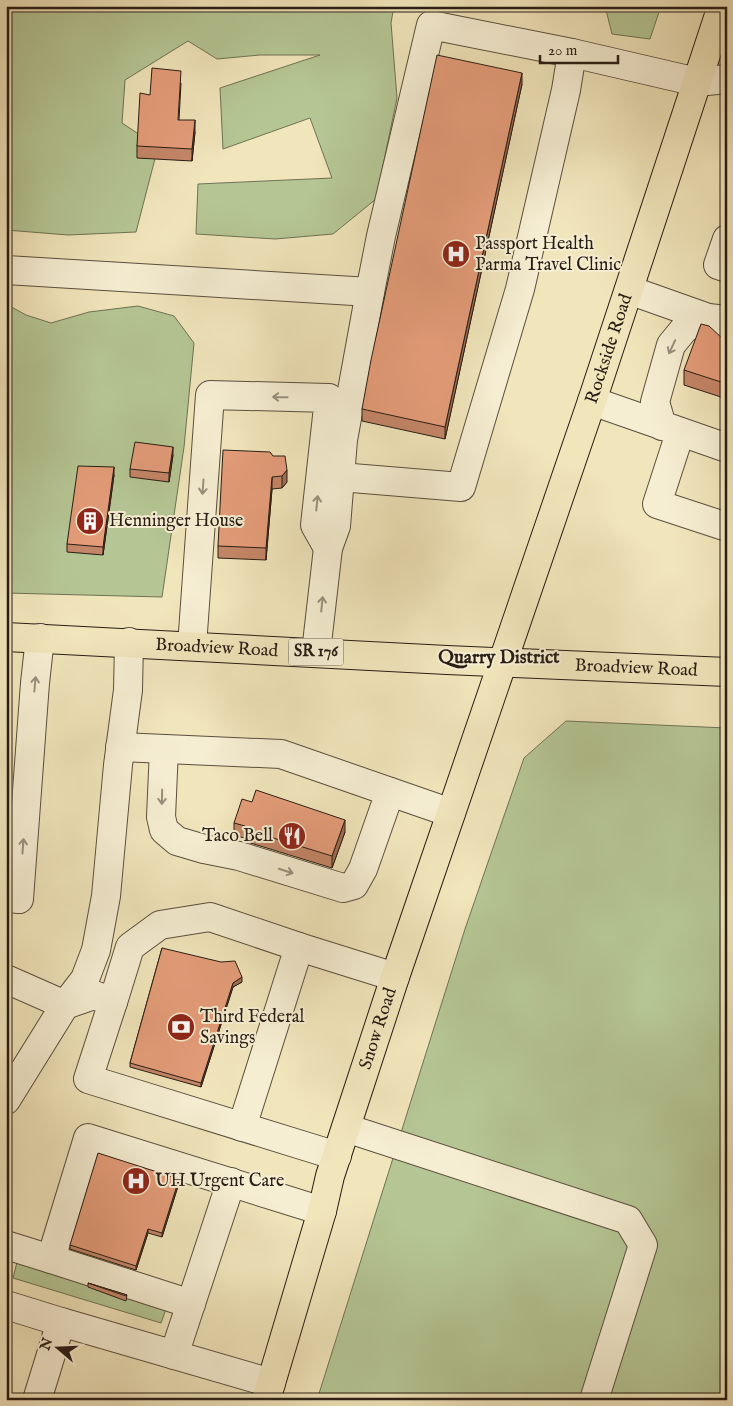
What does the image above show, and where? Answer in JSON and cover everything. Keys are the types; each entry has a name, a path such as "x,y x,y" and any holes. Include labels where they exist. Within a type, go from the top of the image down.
{"main road":[{"name":"Rockside Road","path":"504,662 722,6"},
{"name":"Broadview Road","path":"6,637 727,672"},
{"name":"Snow Road","path":"268,1391 322,1211 330,1176 395,977 504,662"}],"lane":[{"path":"316,652 328,548 336,526 343,440 370,292 385,218 431,25 572,53 697,82 727,79"},
{"path":"340,477 461,487 520,289 558,126 572,53"},
{"path":"727,239 718,265 727,268"},
{"path":"6,270 370,292"},
{"path":"629,290 717,319 727,338"},
{"path":"717,319 685,328 671,345 655,402 671,430 657,504 727,527"},
{"path":"192,646 210,395 329,398 315,524 328,548"},
{"path":"592,401 727,448"},
{"path":"6,898 19,899 40,638"},
{"path":"6,1100 65,1005 85,979 96,950 106,896 120,747 128,690 129,642"},
{"path":"120,747 281,754 451,813"},
{"path":"164,749 161,817 164,830 176,841 239,856 343,888 354,885 363,869 390,792"},
{"path":"337,1156 88,1079 130,947 160,925 210,917 395,977"},
{"path":"242,1127 299,947"},
{"path":"6,979 65,1005 94,995 113,1002"},
{"path":"346,1128 628,1220 643,1244 594,1400"},
{"path":"51,1259 88,1138 322,1211"},
{"path":"174,1355 231,1182"},
{"path":"6,1245 191,1304"},
{"path":"6,1305 174,1355 268,1391"},
{"path":"37,1400 61,1322"}],"green space":[{"path":"6,6 394,6 391,23 397,98 376,199 333,234 275,239 196,234 198,184 332,178 310,118 223,149 220,88 320,55 260,55 217,59 188,41 125,80 122,123 158,147 136,232 68,235 6,230"},
{"path":"605,6 661,6 650,39 612,34"},
{"path":"6,304 26,315 51,323 89,312 138,306 174,316 194,343 184,447 162,597 6,593"},
{"path":"566,721 727,728 727,1400 317,1400 465,929 524,758"},
{"path":"17,1262 166,1309 161,1323 13,1278"}],"building":[{"path":"437,55 522,73 445,427 362,409"},
{"path":"152,68 181,71 178,120 195,120 192,149 137,146 140,93 150,95"},
{"path":"701,324 709,326 722,338 727,338 727,384 684,370"},
{"path":"135,442 173,447 169,473 130,469"},
{"path":"223,450 270,452 273,456 285,456 287,470 282,476 272,477 266,548 218,546"},
{"name":"Henninger House","path":"78,466 114,467 103,547 67,544"},
{"name":"Taco Bell","path":"256,790 345,820 332,856 244,829 245,826 234,823 242,799 252,802"},
{"name":"Third Federal Savings","path":"162,948 221,962 235,961 242,977 233,983 201,1083 130,1063"},
{"path":"98,1153 179,1179 162,1233 148,1229 136,1266 70,1245"},
{"path":"88,1283 127,1295 126,1296"}],"place":[{"name":"Passport Health Parma Travel Clinic","path":"456,254"},
{"name":"Henninger House","path":"90,521"},
{"name":"Taco Bell","path":"292,836"},
{"name":"Third Federal Savings","path":"181,1027"},
{"name":"UH Urgent Care","path":"136,1181"}],"district":[{"name":"Quarry District","path":"499,658"}]}
